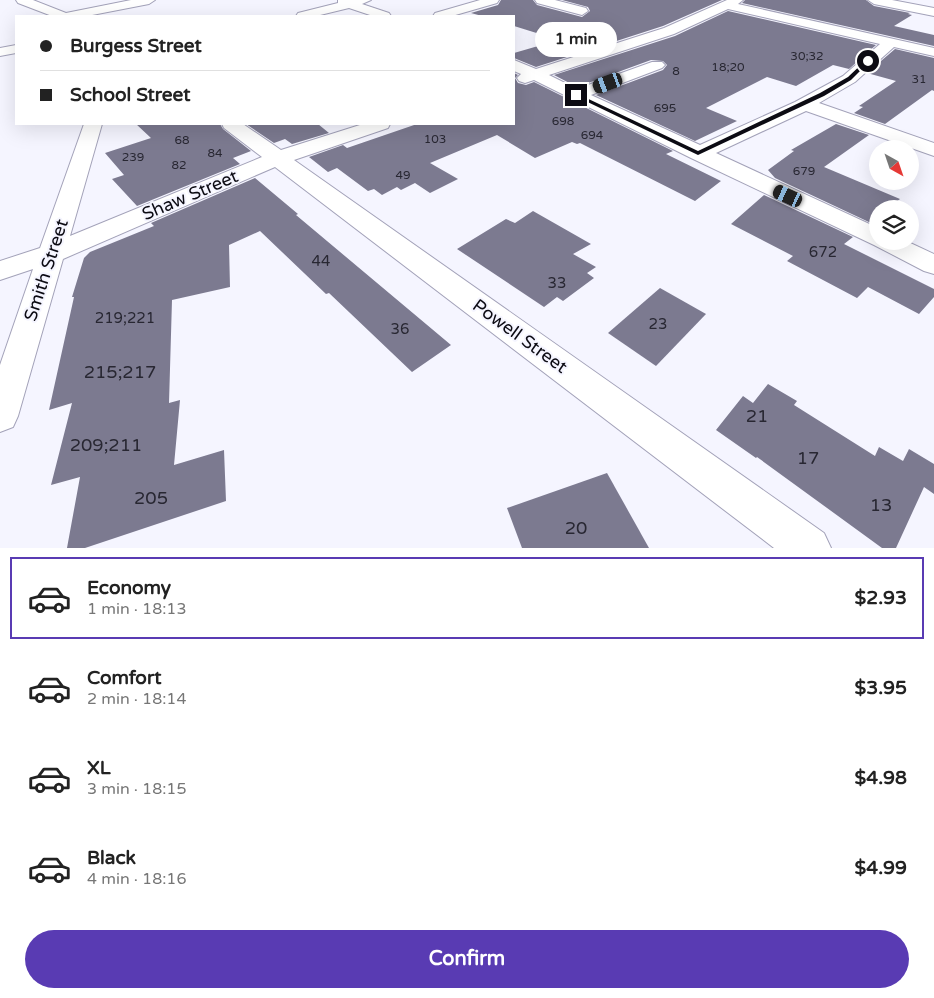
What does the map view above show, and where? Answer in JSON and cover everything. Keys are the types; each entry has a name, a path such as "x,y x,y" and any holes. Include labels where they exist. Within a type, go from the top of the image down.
{"street":[{"path":"74,15 150,0"},
{"path":"305,15 343,2 365,0"},
{"path":"442,15 494,0"},
{"path":"874,0 934,12"},
{"path":"549,1 582,11"},
{"path":"8,8 27,2 60,15"},
{"path":"343,2 382,15"},
{"path":"515,81 669,31 732,2 934,52"},
{"path":"698,154 804,104 849,78 891,42"},
{"path":"0,52 15,50"},
{"path":"576,95 656,65"},
{"path":"515,66 869,234"},
{"path":"804,104 934,150"},
{"name":"Smith Street","path":"0,416 93,125"},
{"name":"Powell Street","path":"232,125 809,548"},
{"name":"Shaw Street","path":"0,271 51,254 278,158 377,125"},
{"path":"903,250 934,265"}],"building":[{"path":"501,0 533,0 537,5 582,17 590,11 588,7 562,0 722,0 663,26 536,67 515,58 515,53 559,40 515,26 515,15 478,15 471,13 498,5"},
{"path":"745,0 866,0 874,6 910,13 908,14 912,15 894,26 934,35 934,46 742,3"},
{"path":"728,11 876,45 849,69 833,65 796,86 767,77 706,108 737,121 695,141 596,95 663,70 667,65 663,61 651,60 577,87 554,75 675,36"},
{"path":"895,49 934,58 934,91 932,90 885,124 854,113 863,107 859,106 896,81 867,73"},
{"path":"515,78 518,83 526,85 534,82 673,151 666,154 721,181 695,201 580,143 572,142 535,158 497,135 430,163 458,179 430,193 415,183 401,190 397,187 382,195 374,189 368,191 337,168 328,172 309,157 343,145 347,148 414,125 515,125"},
{"path":"836,124 869,135 824,167 869,186 869,190 879,190 900,199 869,200 869,222 775,178 768,170 794,151 791,150"},
{"path":"137,125 221,125 251,151 233,158 240,164 137,206 112,179 124,175 105,153 151,138"},
{"path":"247,125 319,125 329,133 292,144 285,139 274,143"},
{"path":"255,178 298,214 296,215 451,345 412,372 260,231 229,245 230,287 172,300 169,403 180,400 174,465 224,450 226,501 85,548 67,548 80,477 51,485 72,403 49,410 74,297 72,297 84,258 90,252 154,226 151,223"},
{"path":"764,195 853,237 844,244 934,289 934,297 919,314 868,287 857,298 787,261 793,256 731,224"},
{"path":"533,211 591,244 573,254 596,267 587,273 594,278 563,301 557,297 544,307 457,249 506,219 515,223"},
{"path":"660,288 706,314 656,366 608,333"},
{"path":"768,384 797,401 794,405 875,456 879,447 903,461 909,449 934,464 934,494 924,487 896,548 882,548 757,457 716,430 743,396 753,403"},
{"path":"607,473 649,548 522,548 507,508"}],"route":[{"path":"576,95 698,154 801,106 849,78 868,61"}]}
